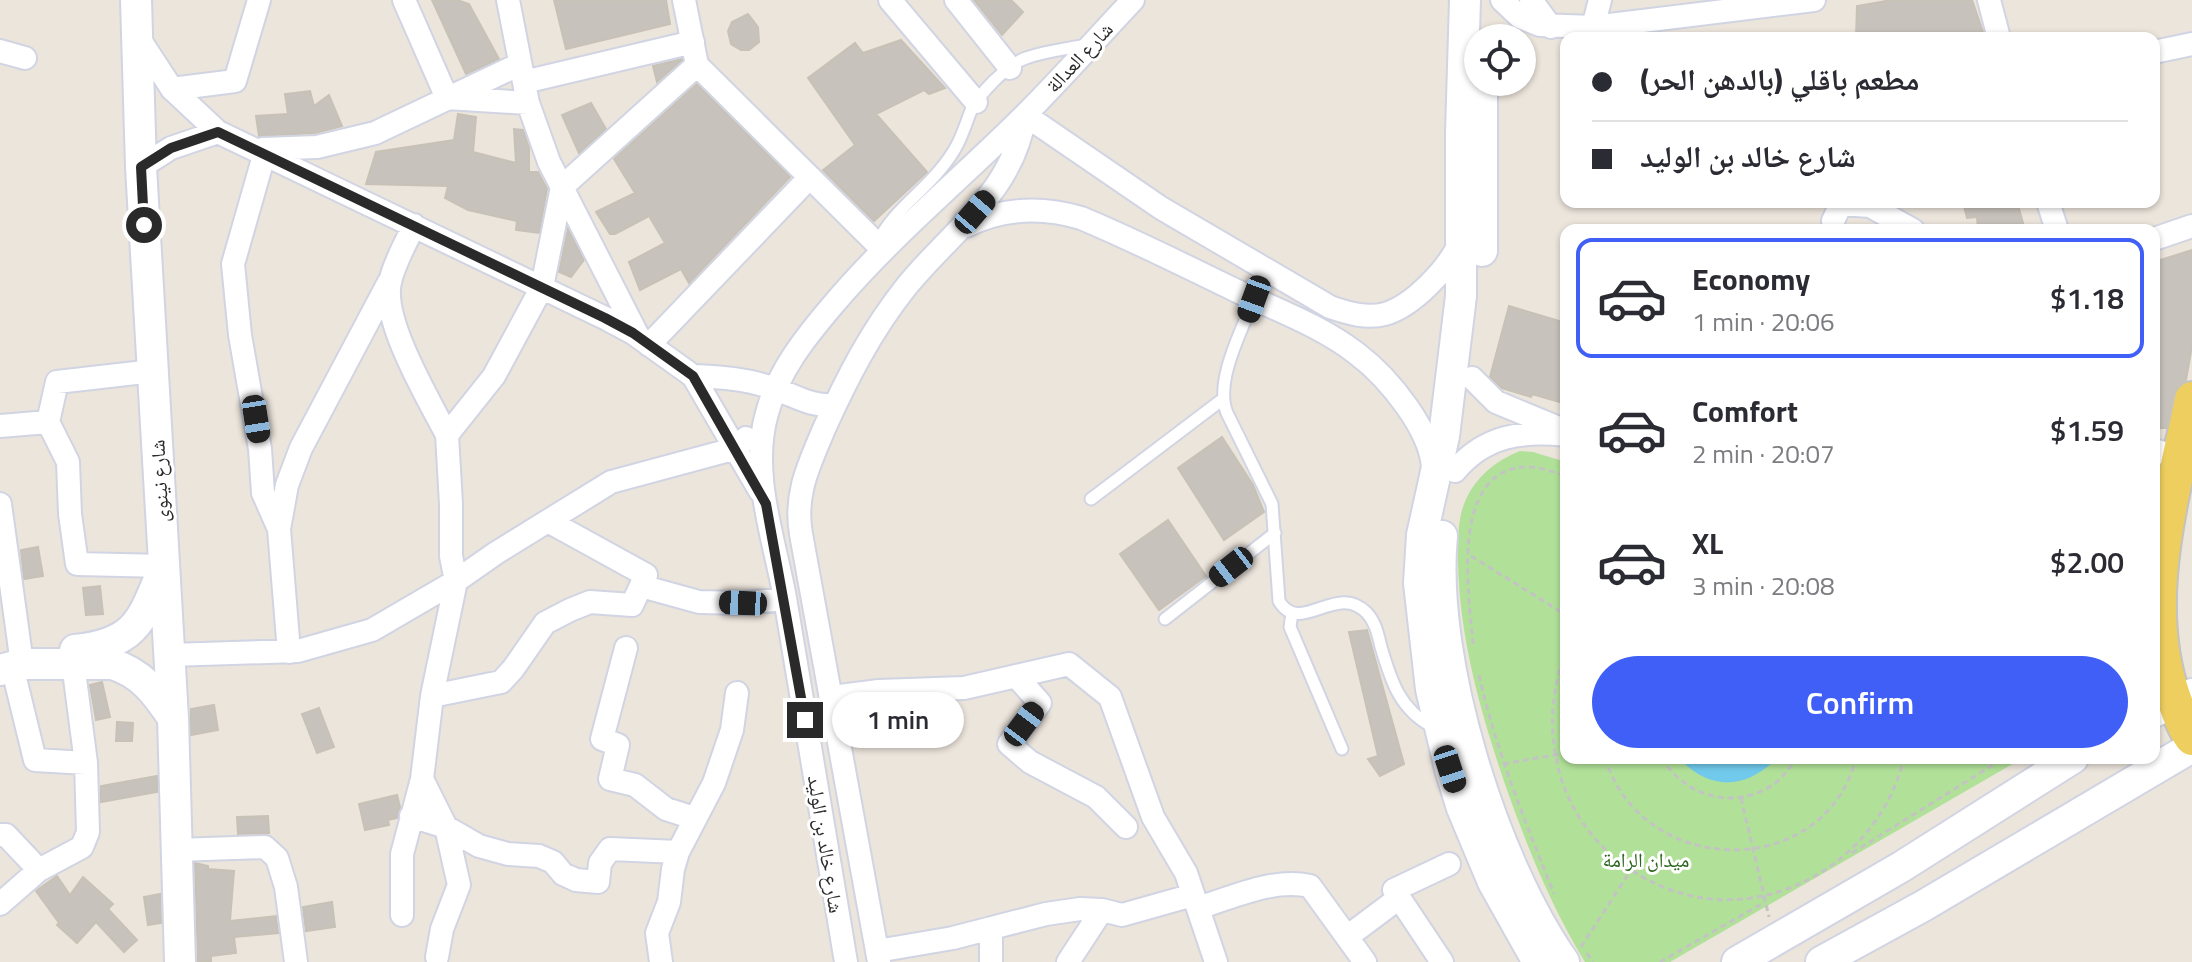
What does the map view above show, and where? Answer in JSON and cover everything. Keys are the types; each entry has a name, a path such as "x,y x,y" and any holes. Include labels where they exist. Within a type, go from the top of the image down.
{"main road":[{"name":"شارع نينوى","path":"136,0 141,167 173,718 180,962"},
{"path":"1465,0 1461,296 1444,436 1440,568 1446,641 1468,742 1511,864 1529,901 1575,953"},
{"path":"1485,24 1486,0"},
{"path":"1482,96 1482,269 1472,378 1463,437 1422,535 1419,583 1425,648 1439,730 1462,808 1512,918 1538,962"},
{"path":"2160,536 2167,454 2192,399"},
{"path":"11,667 59,653 99,648 120,640 136,624 149,603 165,566"},
{"path":"11,667 112,664 137,674 173,718"},
{"path":"2160,664 2174,703 2192,738"},
{"path":"1821,962 1923,906 2192,747"},
{"path":"1737,962 1901,867 2064,764"}],"street":[{"path":"172,89 235,81 259,0"},
{"path":"404,0 447,98"},
{"path":"508,0 524,83 549,162 644,341"},
{"path":"684,0 697,65 810,177 875,251"},
{"path":"890,0 976,102"},
{"path":"956,0 1010,68"},
{"name":"شارع العدالة","path":"766,415 775,389 801,344 875,251 1025,115 1133,0"},
{"path":"1502,0 1520,17 1551,27 1593,27 1814,0"},
{"path":"1531,0 1551,27"},
{"path":"1593,27 1600,0"},
{"path":"1989,0 1997,32"},
{"path":"137,36 172,89 218,132 542,287 644,341 693,376 737,448 766,504"},
{"path":"261,151 317,147 375,133 447,98 524,83 693,42"},
{"path":"2160,51 2192,44"},
{"path":"0,51 25,58"},
{"path":"447,435 494,376 542,287 562,187 697,65"},
{"path":"447,98 524,83"},
{"path":"1365,962 1310,886 1293,882 1122,915 1080,909 1046,914 878,956 798,509 801,483 851,369 887,312 930,260 961,229 1007,171 1019,144 1025,115 1173,215 1330,307 1347,313 1371,316 1387,313 1422,290 1451,259 1459,244 1463,225"},
{"path":"141,167 179,144 218,132"},
{"path":"261,151 233,264 240,335 260,449 263,493 279,529"},
{"path":"644,341 810,177"},
{"path":"1833,221 1839,208"},
{"path":"1874,208 1902,224"},
{"path":"961,229 1011,211 1064,213 1098,225 1338,340 1376,370 1400,398 1419,428 1433,468 1443,479 1469,454 1498,440 1560,433"},
{"path":"289,652 279,529 287,485 301,448 389,282 414,225"},
{"path":"2160,237 2192,226"},
{"path":"389,282 390,310 419,381 447,435 451,556 456,581 432,696 422,779 402,854 402,915"},
{"path":"153,371 57,382 48,422 68,462 70,514 77,564 165,566"},
{"path":"693,376 737,379 816,405 835,405"},
{"path":"1472,378 1496,402 1560,430"},
{"path":"170,655 289,652 372,630 456,581 611,482 737,448 766,415"},
{"name":"شارع خالد بن الوليد","path":"766,415 761,443 766,504 846,962"},
{"path":"0,426 48,422"},
{"path":"0,504 11,667 35,760 86,763"},
{"path":"432,696 501,682 545,623 590,602 632,605 646,575 548,521"},
{"path":"641,586 699,602 743,603 785,599"},
{"path":"626,648 602,739 618,745 610,779 635,785 666,809 694,818"},
{"path":"0,904 39,870 82,847 88,832 86,763 73,663"},
{"path":"832,697 879,691 964,688 1069,664 1110,697 1153,817 1186,873 1216,962"},
{"path":"1016,676 1040,703 1009,744 1030,762 1096,797 1126,827"},
{"path":"661,962 657,933 669,902 673,869 694,818 714,783 732,730 737,693"},
{"path":"422,779 446,827 459,885 442,929 438,960"},
{"path":"411,816 446,827 479,846 508,854 539,856 553,862 563,874 576,880 598,882 600,863 610,849 678,852"},
{"path":"0,835 6,835 39,870"},
{"path":"177,850 265,847 277,858 286,887 296,962"},
{"path":"1442,962 1394,890 1449,864"},
{"path":"1347,937 1399,898"},
{"path":"1068,962 1102,910"},
{"path":"991,928 991,962"}],"lane":[{"path":"875,251 885,228 957,149 976,102 1010,68 1028,57 1091,45"},
{"path":"1254,299 1224,381 1223,399 1227,413 1267,490 1275,519 1277,595 1282,607 1292,613 1304,614 1336,602 1346,602 1363,609 1375,624 1398,696 1416,716 1439,730"},
{"path":"1091,499 1223,399"},
{"path":"1165,619 1275,533"},
{"path":"1292,613 1292,631 1342,749"}],"path":[{"path":"1473,650 1469,555 1475,505 1485,489 1511,469 1525,467 1560,475"},
{"path":"1441,539 1560,611"},
{"path":"1477,665 1487,711 1516,798 1559,906"},
{"path":"1560,665 1551,707 1552,741 1559,774 1571,804 1589,831 1610,854 1631,870 1665,887 1695,896 1727,899 1765,895 1819,875 1994,764"},
{"path":"1523,760 1560,755"},
{"path":"1607,764 1626,798 1646,821 1673,839 1704,849 1729,852 1754,849 1785,839 1808,827 1826,813 1843,791 1854,764"},
{"path":"1665,764 1690,789 1715,798 1741,798 1766,789 1784,776 1793,764"},
{"path":"1845,857 1886,808 1903,764"},
{"path":"1741,798 1774,941"},
{"path":"1593,962 1575,953 1631,870"},
{"path":"1660,962 1766,901"}],"green space":[{"name":"ميدان الرامة","path":"1520,451 1560,460 1560,764 2013,764 1670,962 1585,962 1542,878 1507,790 1481,707 1463,622 1458,549 1462,511 1473,486 1502,460"}],"water":[{"path":"1686,764 1770,764 1753,776 1728,782 1715,781"}],"building":[{"path":"432,0 457,0 469,4 499,59 466,74"},
{"path":"554,0 666,0 670,24 566,49"},
{"path":"974,0 1011,0 1023,12 1002,35"},
{"path":"1892,0 1972,0 1983,32 1856,32 1857,6"},
{"path":"748,14 758,27 759,42 749,50 741,50 731,44 728,31 732,22"},
{"path":"901,40 945,88 929,94 924,90 876,114 927,172 874,221 823,170 855,145 808,78 855,43 863,53"},
{"path":"682,60 657,82 653,66"},
{"path":"697,84 790,177 689,283 681,269 640,290 629,262 665,243 649,216 610,234 596,212 635,193 614,159"},
{"path":"310,91 314,106 329,95 342,126 315,133 259,136 256,116 288,114 285,94"},
{"path":"591,103 606,129 579,153 562,115"},
{"path":"458,114 476,117 473,152 516,163 514,129 523,130 529,148 529,172 538,172 547,189 539,233 516,230 517,221 468,210 445,198 448,186 366,184 376,152 454,140"},
{"path":"1964,208 2019,208 2023,224 1978,224 1977,217 1967,218"},
{"path":"568,229 584,260 571,277 559,272"},
{"path":"2192,250 2192,346 2186,380 2178,385 2173,394 2166,428 2160,428 2160,260"},
{"path":"1509,306 1560,321 1560,402 1502,388 1490,377"},
{"path":"1222,437 1253,485 1264,512 1224,540 1178,468"},
{"path":"1168,520 1206,576 1159,610 1120,554"},
{"path":"38,547 43,576 24,579 21,550"},
{"path":"100,586 103,614 86,615 83,588"},
{"path":"1367,630 1404,764 1380,776 1368,759 1378,756 1349,632"},
{"path":"102,682 110,717 96,720 90,685"},
{"path":"214,705 218,730 191,735 191,709"},
{"path":"319,708 334,747 317,753 302,714"},
{"path":"117,722 133,723 132,741 116,741"},
{"path":"157,776 157,792 101,802 101,786"},
{"path":"397,795 400,807 397,818 388,820 389,825 365,830 359,804"},
{"path":"268,816 269,833 238,834 237,817"},
{"path":"195,863 208,866 208,869 234,871 230,921 276,916 278,933 234,937 236,953 211,956 211,962 198,962"},
{"path":"57,876 70,895 83,877 113,904 108,909 137,940 124,952 96,922 77,943 57,925 59,923 36,891"},
{"path":"160,894 161,923 148,925 144,897"},
{"path":"332,902 335,927 306,931 303,907"}],"route":[{"path":"144,225 141,167 187,140 218,132 605,318 633,333 693,376 737,448 766,504 805,720"}]}
